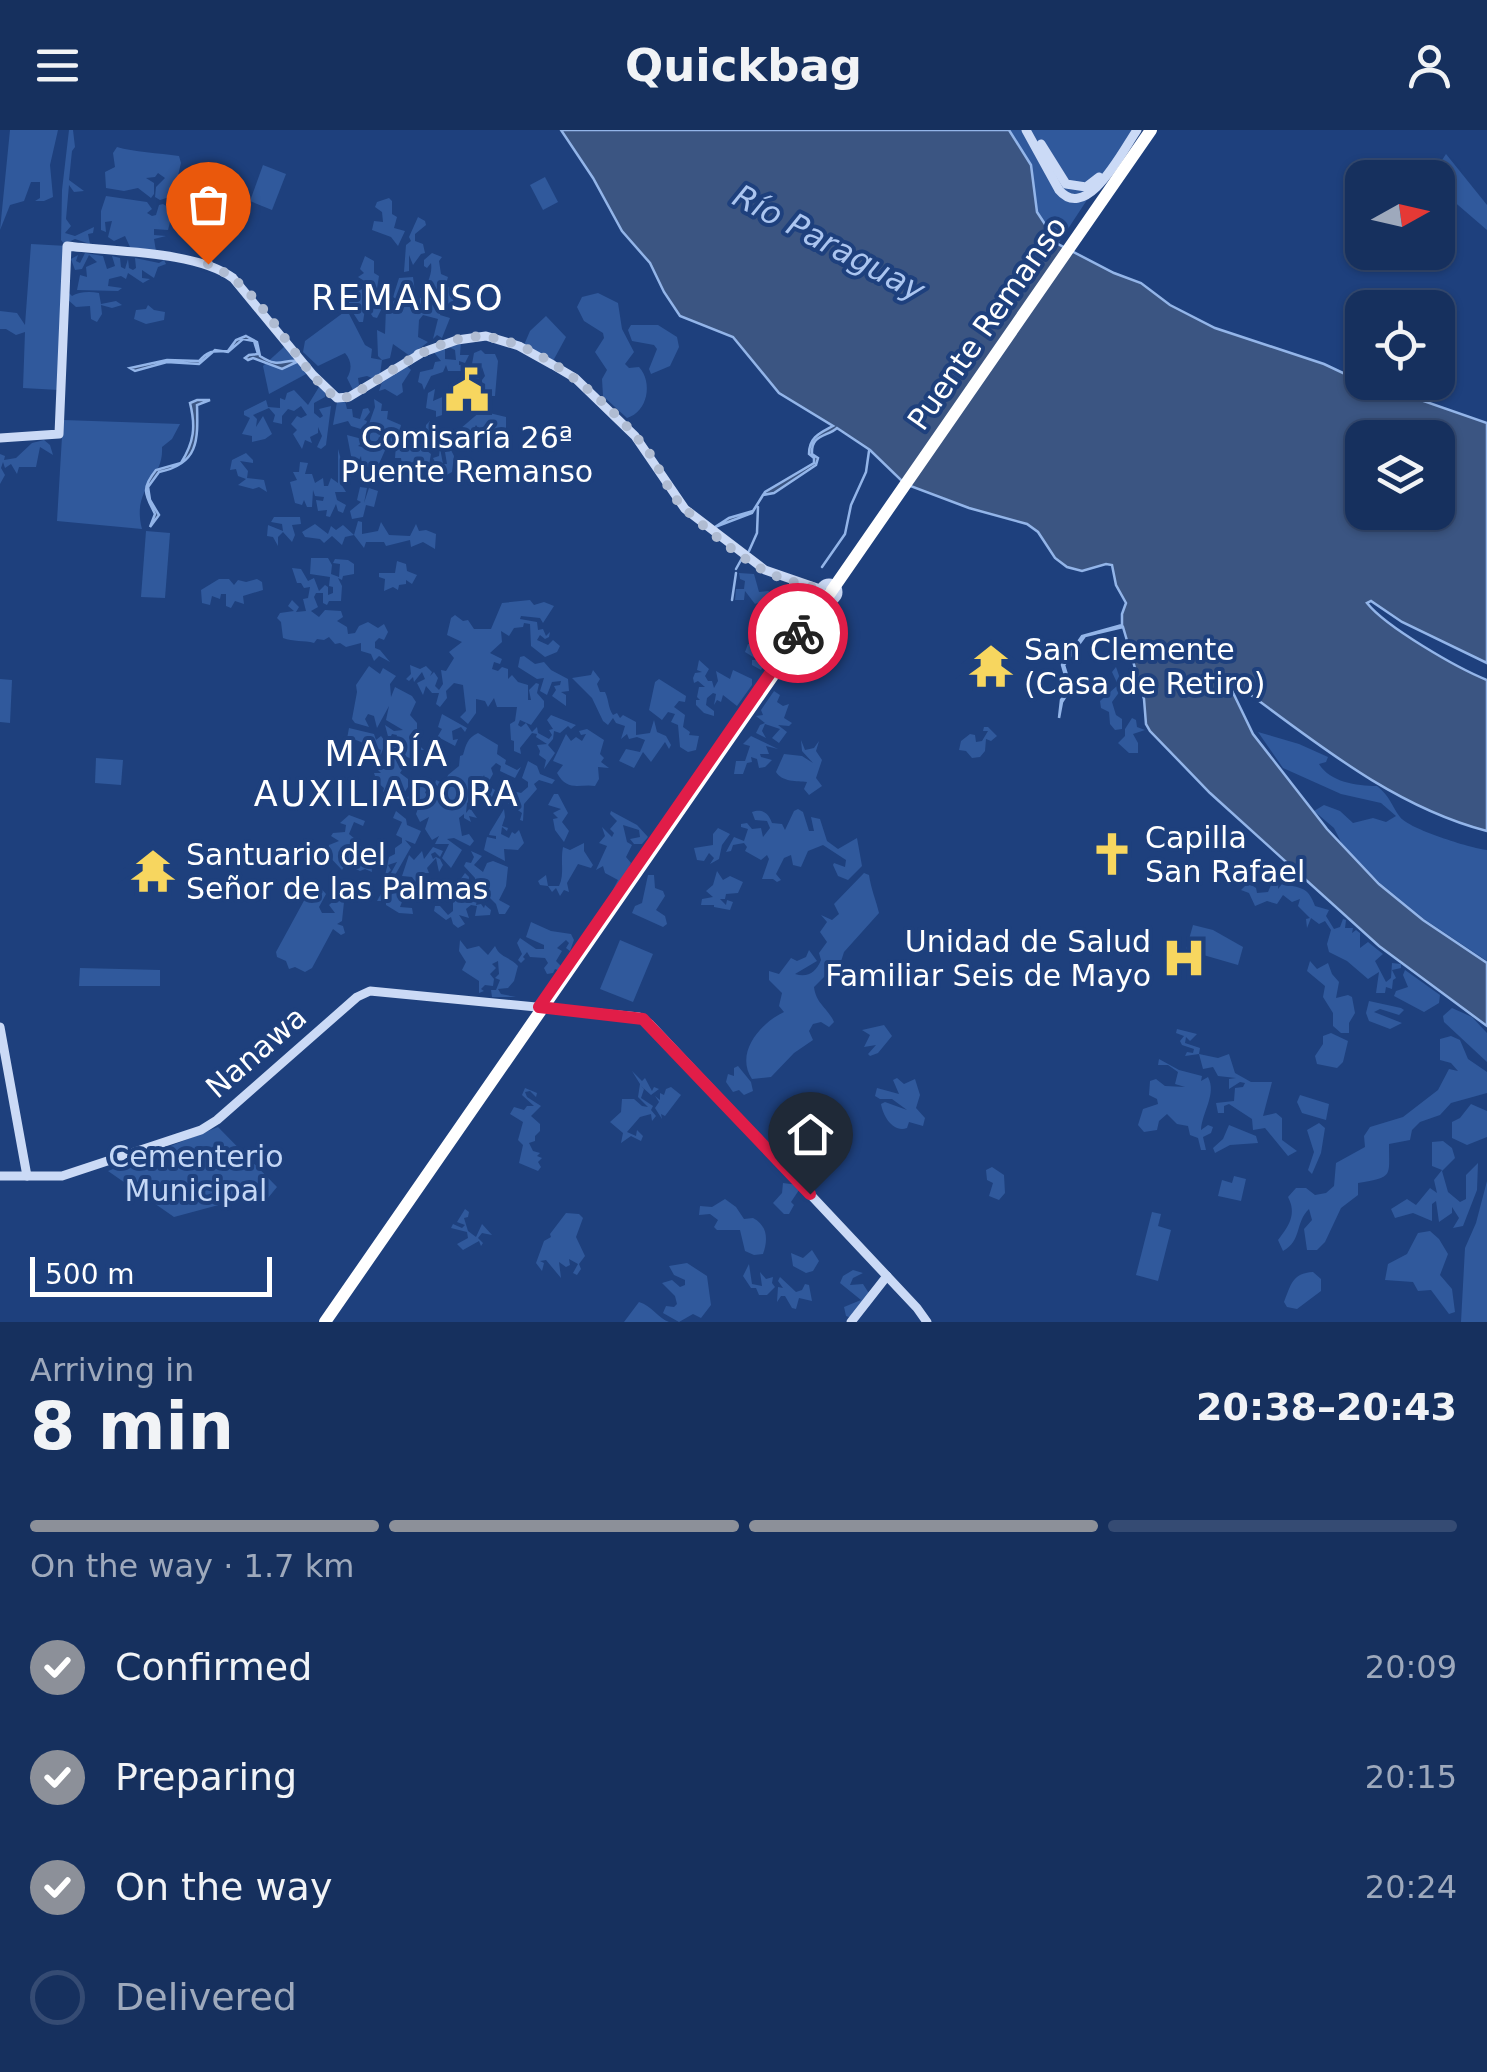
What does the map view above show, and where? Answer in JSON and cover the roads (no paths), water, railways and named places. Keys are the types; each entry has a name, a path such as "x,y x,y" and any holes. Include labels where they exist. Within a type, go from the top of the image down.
{"highway":[{"name":"Puente Remanso","path":"826,591 863,544 1151,130"},
{"path":"323,1322 541,1007 604,907 690,803 774,681 826,591"},
{"path":"541,1007 572,973 701,768 826,591"}],"street":[{"path":"1032,134 1071,199 1088,191 1135,130"},
{"path":"0,438 59,434 67,246 169,257 223,270 233,278 301,352 336,398 346,397 446,343 486,336 518,346 575,378 636,436 684,508 765,570 826,591"},
{"name":"Nanawa","path":"0,1176 62,1176 160,1146 209,1126 366,992 638,1017 650,1024 927,1322"},
{"path":"0,1027 27,1176"},
{"path":"850,1322 887,1276"}],"water":[{"name":"Río Paraguay","path":"561,130 1009,130 1031,165 1037,212 1058,244 1141,283 1170,305 1215,328 1345,374 1345,400 1421,400 1487,423 1487,663 1402,622 1371,601 1367,603 1423,646 1487,680 1487,831 1415,804 1382,786 1225,676 1253,734 1327,829 1379,884 1423,920 1487,963 1487,1026 1379,946 1210,793 1150,731 1123,627 1085,636 1064,665 1071,688 1062,702 1059,718 1061,700 1069,689 1062,665 1082,636 1122,625 1126,603 1116,585 1112,565 1082,571 1067,567 1027,524 905,484 870,450 837,428 814,443 816,465 774,493 763,495 814,463 809,454 811,443 833,426 779,393 733,337 680,316 650,263 622,231"},
{"path":"246,336 257,342 260,356 266,360 299,361 282,369 253,358 248,360 245,358 249,355 258,354 254,341 243,339 228,352 223,351"},
{"path":"213,352 199,364 167,362 135,371 130,368 167,360 199,361"},
{"path":"210,400 197,405 196,439 189,457 182,463 172,468 159,472 148,487 159,515 150,527 155,514 147,497 146,488 156,470 181,463 193,434 190,403"},
{"path":"760,500 752,513 715,527 729,518 753,511"}],"waterway":[{"path":"822,567 845,534 869,451"},
{"path":"749,551 757,533 758,507"},
{"path":"736,569 741,560"},
{"path":"732,600 736,573"}],"place":[{"name":"Comisaría 26ª Puente Remanso","path":"467,390"},
{"name":"San Clemente (Casa de Retiro)","path":"991,666"},
{"name":"Capilla San Rafael","path":"1112,854"},
{"name":"Santuario del Señor de las Palmas","path":"153,871"},
{"name":"Unidad de Salud Familiar Seis de Mayo","path":"1184,958"}],"district":[{"name":"REMANSO","path":"408,298"},
{"name":"MARÍA AUXILIADORA","path":"387,774"}],"park label":[{"name":"Cementerio Municipal","path":"196,1173"}]}
